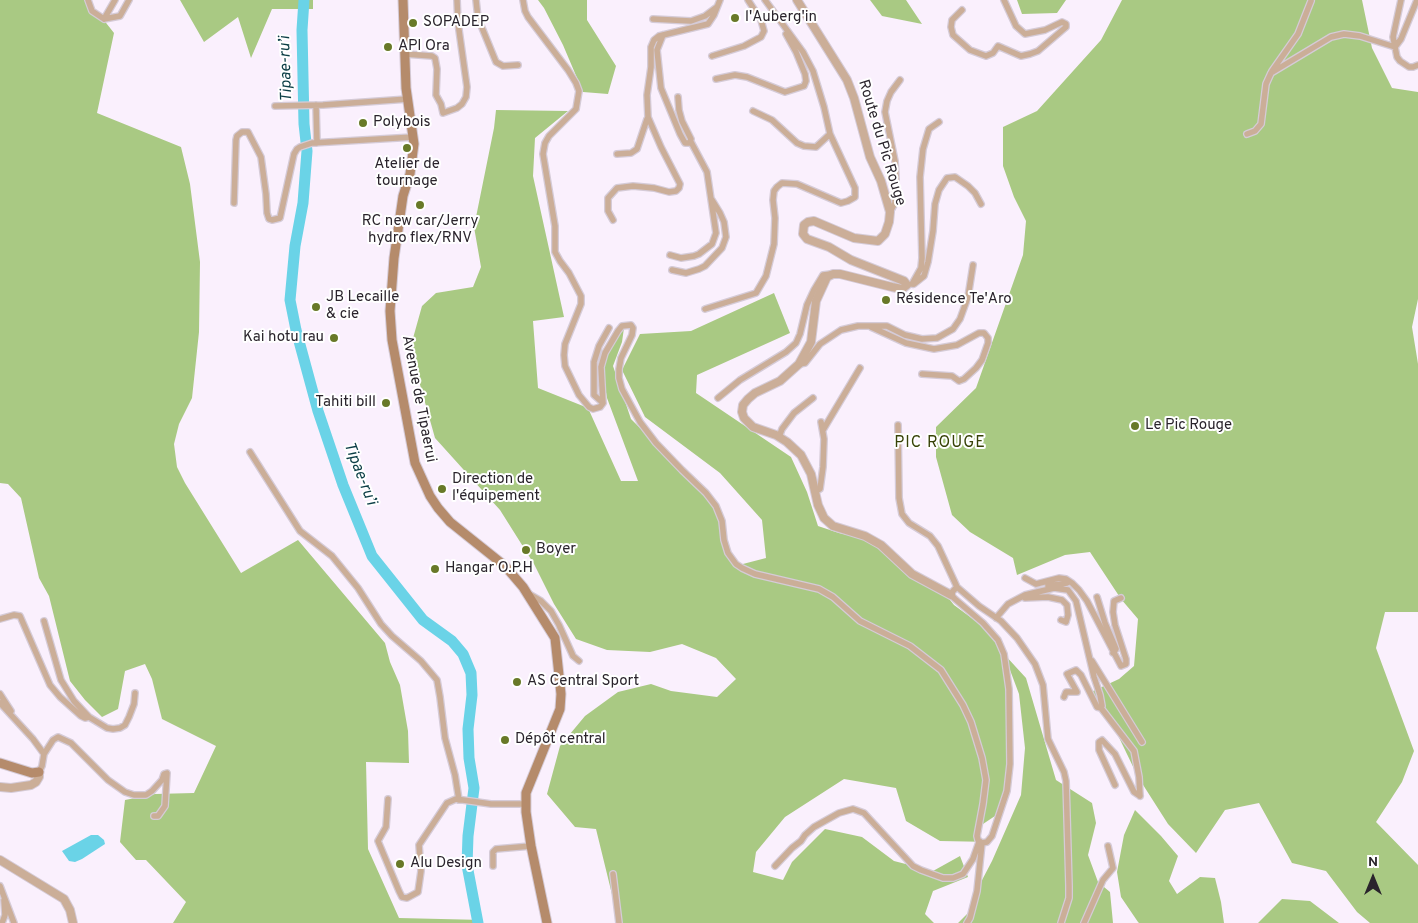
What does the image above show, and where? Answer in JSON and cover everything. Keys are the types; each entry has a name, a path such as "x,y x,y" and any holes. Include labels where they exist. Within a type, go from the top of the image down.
{"main road":[{"name":"Avenue de Tipaerui","path":"403,0 408,98 414,138 414,154 403,196 394,258 390,311 392,340 415,463 438,508 463,534 505,566 529,594 555,638 561,694 560,709 526,793 531,846 547,923"},
{"path":"0,763 32,773 39,772"}],"street":[{"path":"88,0 92,11 104,19 120,16 129,0"},
{"path":"104,19 115,0"},
{"path":"405,54 432,56 435,58 437,69 436,95 443,113 462,104 466,97 467,87 457,16 457,0"},
{"path":"476,0 478,18 496,62 503,66 518,65"},
{"path":"523,0 528,17 568,70 576,83 578,91 576,109 549,136 545,143 543,154 555,226 555,252 569,272 581,296 580,304 565,344 566,366 585,403 594,409 600,407 603,402 601,367 605,353 622,326 631,325 633,328 632,335 621,358 619,369 622,389 640,422 716,506 722,521 724,540 728,552 736,564 755,574 819,589 833,597 860,621 910,646 940,670 963,704 971,722 982,758 986,780 977,836 981,843 978,891 967,923"},
{"path":"613,220 608,211 608,198 617,188 633,186 669,192 676,191 679,188 680,184 648,117 647,95 651,67 651,47 654,40 663,35 694,29 708,24 720,0"},
{"path":"712,56 744,46 761,37 764,31 761,20 748,0"},
{"path":"705,309 756,293 766,276 774,244 774,191 782,183 797,184 841,203 848,202 855,197 855,188 830,134 813,71 803,52 765,0"},
{"name":"Route du Pic Rouge","path":"797,0 839,65 851,89 870,157 881,181 890,212 884,236 878,241 854,238 814,222 804,225 802,234 807,239 829,247 851,260 904,280 909,284"},
{"path":"962,10 952,20 953,35 970,50 986,56 993,53 998,46 1021,56 1030,54 1038,51 1066,27 1066,24 1062,22 1045,30 1025,34 1016,26 1004,0"},
{"path":"1401,0 1393,37 1397,57 1409,67 1418,65"},
{"path":"1395,47 1401,39 1417,0"},
{"path":"1247,134 1255,131 1261,124 1266,84 1271,72 1298,34 1311,1"},
{"path":"653,19 691,21 705,16 717,6"},
{"path":"716,79 735,75 747,77 785,92 804,86 806,81 801,62 778,19"},
{"path":"1271,72 1331,37 1344,34 1360,36 1395,47"},
{"path":"663,35 657,50 661,88 680,134 685,143 690,142"},
{"path":"890,212 895,203 896,179 895,161 885,112 890,92 900,80"},
{"path":"670,254 681,258 694,256 712,244 716,233 707,172 690,142 691,139 679,110 678,97"},
{"path":"275,106 408,98"},
{"path":"314,143 316,105"},
{"path":"753,111 772,120 796,143 804,146 816,146 830,134"},
{"path":"617,154 631,153 637,149 648,117"},
{"path":"909,284 921,268 922,258 920,177 922,149 929,128 939,122"},
{"path":"234,204 236,140 239,134 248,132 259,153 266,194 266,213 269,219 272,220 280,218 296,148 314,143 414,138"},
{"path":"718,398 740,380 786,352 796,343 807,305 823,275 833,274 897,288 917,282 924,276 931,247 935,204 939,190 947,178 956,177 968,186 975,193 981,204"},
{"path":"672,270 686,273 699,269 705,266 722,248 726,237 724,222 711,199"},
{"path":"799,364 805,363 820,344 842,330 858,326 887,326 905,335 922,339 937,338 952,329 963,313 970,288 973,265"},
{"path":"833,274 827,277 818,295 811,342 799,364 780,381 755,393 743,405 742,412 748,423 779,437 794,448 807,464 818,505 824,518 833,526 865,536 881,545 912,574 951,595 995,635 1004,654 1008,680 1010,764 1007,791 992,836 987,842 981,843"},
{"path":"870,326 906,343 934,349 958,345 979,333 984,333 988,338 982,360 964,379 959,381 952,376 922,374"},
{"path":"603,402 594,395 594,362 608,328"},
{"path":"823,430 860,368"},
{"path":"779,437 782,428 794,412 813,398"},
{"path":"815,491 820,489 822,483 824,454 821,422"},
{"path":"898,425 899,498 902,514 909,523 930,536 938,546 958,587 1017,638 1035,664 1043,685 1048,739 1064,772 1066,781 1070,886 1069,898 1061,923"},
{"path":"250,452 300,531 332,556 358,588 380,624 421,661 436,680 445,738 462,800"},
{"path":"1025,578 1036,584 1059,578 1068,580 1079,590 1087,601 1121,666 1126,664 1113,612 1114,601 1121,598"},
{"path":"1042,590 1051,584 1067,583 1068,580"},
{"path":"951,595 958,587"},
{"path":"996,618 1008,604 1025,595 1042,590 1063,588 1073,594 1100,695 1101,708"},
{"path":"529,594 541,601 551,611 560,625 572,656 579,661"},
{"path":"1016,600 1039,597 1062,600 1067,605 1068,615 1066,622 1061,620"},
{"path":"1097,597 1105,624 1116,649 1113,653"},
{"path":"0,619 14,615 20,616 50,685 81,716 89,717"},
{"path":"44,621 61,680 74,701 89,717 107,728 120,728 125,725 129,717 134,704 135,694"},
{"path":"1090,658 1142,742"},
{"path":"1064,697 1066,692 1077,692 1067,674 1076,670 1081,675 1097,707 1101,708 1134,751 1139,777 1140,796 1134,792 1116,754 1102,740 1099,742 1099,750 1116,785"},
{"path":"0,694 15,719"},
{"path":"0,703 40,747 44,754"},
{"path":"0,787 11,788 31,785 36,782 39,777 44,754 53,740 58,737 65,739 77,749 108,780 125,792 134,795 146,795 152,791 162,780 164,774 167,773 165,806 158,816 154,816"},
{"path":"388,799 386,827 378,841 399,892 402,897 407,898 418,892 421,871 419,845 421,840 447,803 462,800 505,805 526,804"},
{"path":"775,866 814,827 839,813 852,809 864,813 913,866 943,878 954,878 963,874 981,843"},
{"path":"494,866 494,852 496,849 531,846"},
{"path":"1084,923 1103,880 1113,868 1108,846"},
{"path":"0,860 64,899 70,910 73,923"},
{"path":"613,874 619,923"},
{"path":"1,888 5,914 2,923"},
{"path":"1,888 14,923"}],"green space":[{"path":"0,0 91,0 92,5 114,33 97,113 181,147 190,184 200,262 199,332 192,398 179,424 174,444 177,467 241,573 298,540 385,643 390,662 400,685 408,731 409,763 366,762 368,849 399,918 483,920 483,923 173,923 186,902 146,860 136,860 120,842 125,800 155,794 194,793 216,746 162,719 152,679 145,664 125,671 118,709 102,717 85,700 70,681 49,596 39,578 21,498 8,484 0,483"},
{"path":"180,0 313,0 313,9 272,9 251,58 238,17 204,42"},
{"path":"538,0 587,0 587,20 616,66 608,94 583,92 563,45"},
{"path":"870,0 906,0 922,24 882,16"},
{"path":"1017,0 1066,0 1057,13 1022,14"},
{"path":"1122,0 1362,0 1372,48 1392,88 1418,92 1418,299 1412,327 1418,364 1418,612 1385,612 1376,648 1414,751 1402,782 1376,822 1418,865 1418,923 1370,923 1357,912 1326,871 1292,863 1259,803 1225,810 1196,853 1168,824 1138,777 1113,725 1091,692 1119,679 1134,666 1138,619 1121,599 1090,552 1065,555 1017,575 1013,558 970,532 952,515 936,457 936,427 976,388 1023,255 1026,221 1014,197 1003,166 1003,127 1037,111 1101,40"},
{"path":"496,110 568,111 535,138 533,176 564,317 533,321 538,388 588,408 621,481 638,481 607,398 602,369 609,346 624,328 622,342 613,366 631,419 693,481 721,518 731,558 739,565 766,558 762,520 720,473 645,417 622,370 640,334 691,331 774,293 790,333 697,375 696,393 791,457 807,492 818,526 865,539 950,600 985,628 994,636 1004,654 1008,689 1010,764 1004,810 980,826 979,838 992,842 940,841 906,821 896,788 844,779 785,817 756,852 753,872 783,880 792,862 825,829 862,837 894,861 933,871 960,856 968,877 933,891 925,914 934,923 619,923 596,829 575,827 547,794 560,746 585,716 618,692 651,684 671,691 717,697 736,679 716,658 682,644 650,652 607,650 576,639 554,604 534,564 500,510 435,438 410,349 422,306 436,293 473,287 481,267 474,227"},
{"path":"1004,654 1026,678 1056,780 1092,803 1096,823 1088,855 1098,882 1110,892 1113,923 958,923 971,910 981,882 1021,795 1025,748 1019,694"},
{"path":"1135,810 1178,856 1169,881 1177,894 1200,877 1215,878 1224,923 1138,922 1121,897 1117,872 1124,835"},
{"path":"1282,899 1310,901 1339,923 1258,923"}],"water":[{"path":"91,835 98,835 104,840 105,844 82,859 75,862 69,861 62,851"}],"waterway":[{"name":"Tipae-ru’i","path":"304,0 302,30 304,124 307,151 303,203 295,246 290,300 296,330 318,411 343,485 372,556 423,620 452,641 463,654 471,673 472,695 468,729 469,758 474,788 468,836 467,865 478,923"}],"place":[{"name":"l'Auberg'in","path":"735,18"},
{"name":"SOPADEP","path":"413,23"},
{"name":"API Ora","path":"388,47"},
{"name":"Polybois","path":"363,123"},
{"name":"Atelier de tournage","path":"407,148"},
{"name":"RC new car/Jerry hydro flex/RNV","path":"420,205"},
{"name":"Résidence Te'Aro","path":"886,300"},
{"name":"JB Lecaille & cie","path":"316,307"},
{"name":"Kai hotu rau","path":"334,338"},
{"name":"Tahiti bill","path":"386,403"},
{"name":"Le Pic Rouge","path":"1135,426"},
{"name":"Direction de l'équipement","path":"442,489"},
{"name":"Boyer","path":"526,550"},
{"name":"Hangar O.P.H","path":"435,569"},
{"name":"AS Central Sport","path":"517,682"},
{"name":"Dépôt central","path":"505,740"},
{"name":"Alu Design","path":"400,864"}],"district":[{"name":"PIC ROUGE","path":"940,444"}]}
